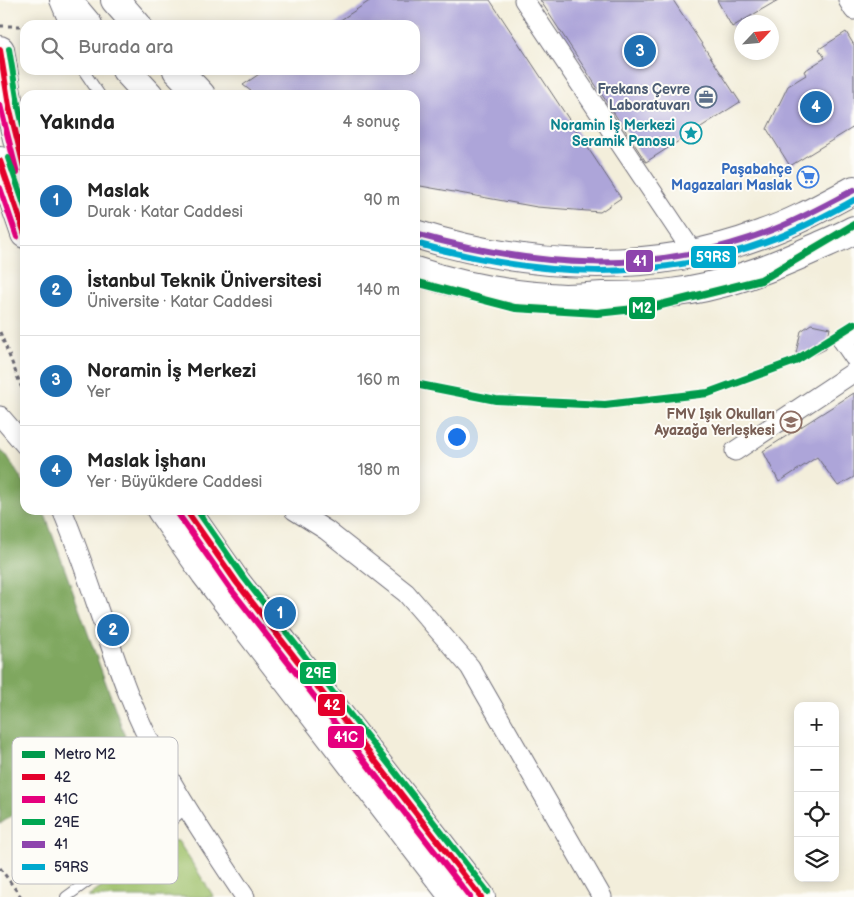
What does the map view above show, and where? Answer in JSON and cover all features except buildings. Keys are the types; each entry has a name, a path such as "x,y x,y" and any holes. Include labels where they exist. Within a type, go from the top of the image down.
{"main road":[{"path":"67,0 84,20"},
{"path":"115,0 133,20"},
{"path":"0,50 9,106 20,151"},
{"path":"131,75 144,90"},
{"path":"182,75 196,90"},
{"path":"0,161 20,219"},
{"path":"420,235 472,250 505,256 554,262 636,262 694,254 769,232 854,190"},
{"path":"420,272 501,292 538,296 567,298 671,293 703,288 778,265 854,230"},
{"path":"165,515 211,581 454,897"},
{"path":"196,515 236,583 481,897"}],"street":[{"path":"524,0 694,254"},
{"path":"848,0 854,10"},
{"path":"854,334 843,341 854,357"},
{"path":"735,451 854,372"},
{"path":"0,416 20,439"},
{"path":"64,515 128,693 148,737"},
{"path":"302,515 326,530 406,594 470,667 602,897"},
{"path":"178,795 244,897"}],"lane":[{"path":"55,0 63,20"},
{"path":"87,75 97,90"},
{"path":"178,815 185,808"},
{"path":"66,897 84,884"}],"path":[{"path":"0,26 20,26"},
{"path":"0,332 20,383"},
{"path":"0,868 21,897"}],"green space":[{"path":"0,450 6,455 20,477 20,515 45,515 46,517 125,736 12,737 12,816 0,824"},
{"path":"178,841 214,897 88,897 106,884 178,884"}],"metro line":[{"name":"M2","path":"420,283 515,308 597,313 653,307 761,280 854,225"},
{"name":"M2","path":"420,385 496,400 605,405 708,393 795,361 854,324"}],"transit line":[{"name":"29E","path":"9,49 20,113"},
{"name":"42","path":"0,50 9,106 20,151"},
{"name":"41C","path":"0,105 17,173"},
{"name":"29E","path":"8,158 20,193"},
{"name":"42","path":"0,161 20,219"},
{"name":"41C","path":"0,188 17,237"},
{"name":"41","path":"420,235 461,246 550,260 638,261 682,255 727,245 783,226 854,190"},
{"name":"59RS","path":"420,244 506,263 551,269 596,271 641,269 685,263 731,253 786,234 854,200"},
{"name":"41C","path":"179,515 230,588 470,897"},
{"name":"42","path":"189,515 237,583 481,897"},
{"name":"29E","path":"200,515 244,578 488,892"}],"place":[{"name":"Noramin İş Merkezi","path":"640,51"},
{"name":"Frekans Çevre Laboratuvarı","path":"706,97"},
{"name":"Maslak İşhanı","path":"816,107"},
{"name":"Noramin İş Merkezi Seramik Panosu","path":"691,133"},
{"name":"Paşabahçe Magazaları Maslak","path":"808,177"},
{"name":"FMV Işık Okulları Ayazağa Yerleşkesi","path":"791,422"},
{"name":"Maslak","path":"280,613"},
{"name":"İstanbul Teknik Üniversitesi","path":"113,630"}]}
